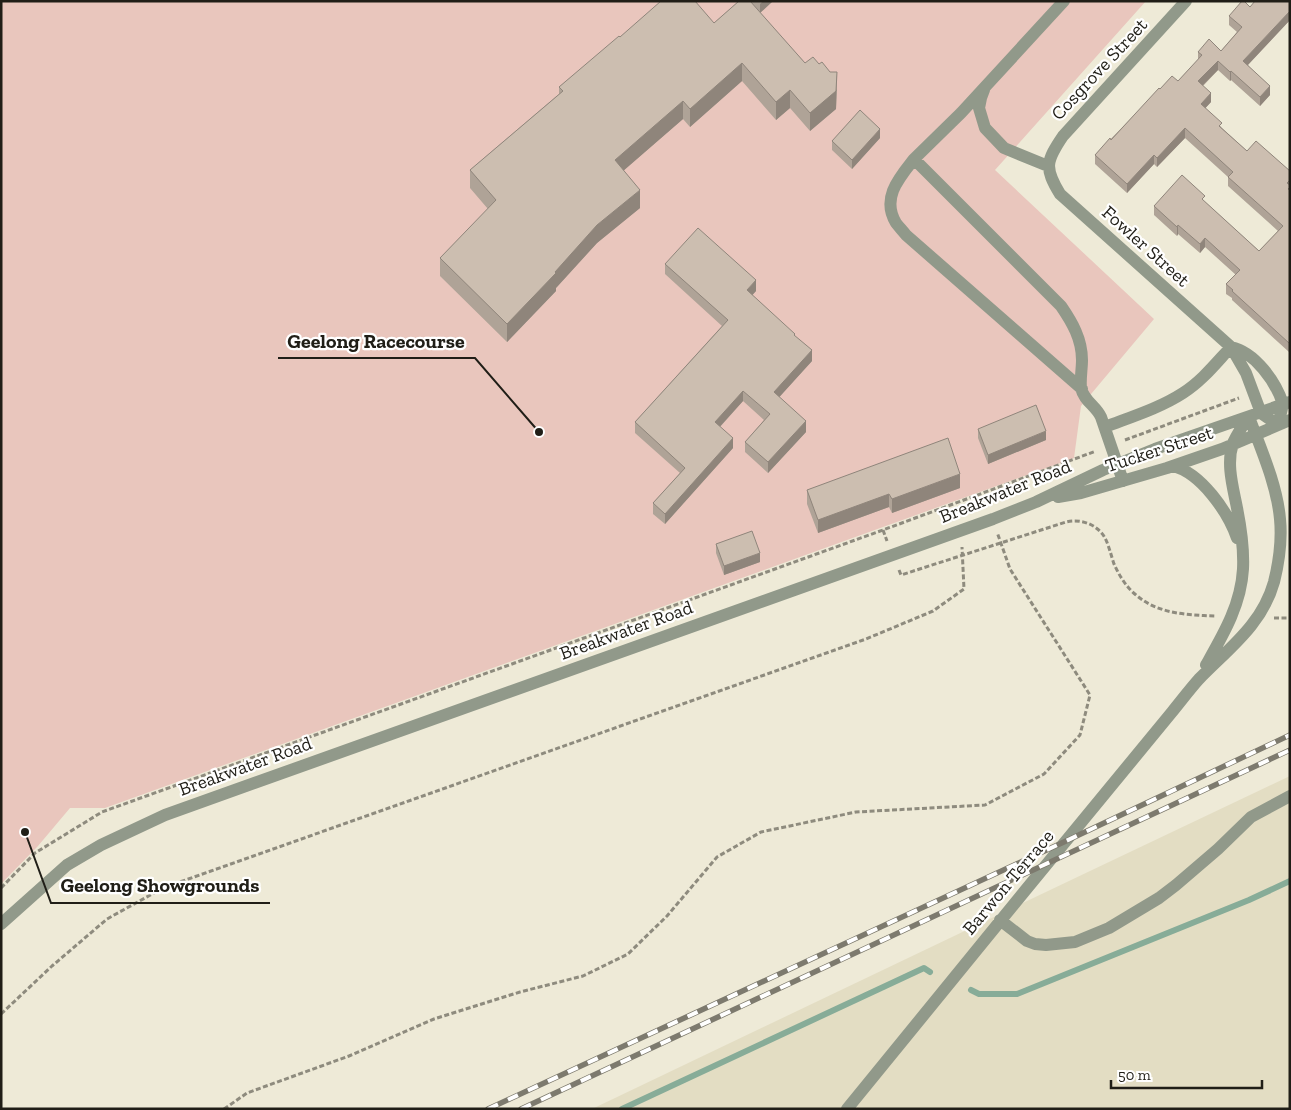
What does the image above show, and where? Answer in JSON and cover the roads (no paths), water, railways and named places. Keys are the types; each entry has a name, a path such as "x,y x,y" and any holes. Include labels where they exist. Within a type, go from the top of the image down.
{"street":[{"path":"1064,1 961,114 914,160 895,184 891,196 890,209 896,222 906,235 1082,389"},
{"name":"Cosgrove Street","path":"1048,166 1052,152 1063,136 1186,1"},
{"path":"985,88 979,108 985,128 1004,148 1048,166"},
{"path":"914,160 1061,306 1071,320 1080,341 1082,389 1086,399 1099,413 1123,481"},
{"name":"Fowler Street","path":"1048,166 1051,180 1060,194 1231,347 1246,373 1255,415 1256,434"},
{"path":"1105,427 1156,407 1185,392 1201,379 1231,347"},
{"name":"Fowler Street","path":"1231,347 1244,352 1260,367 1286,403"},
{"path":"1233,444 1242,427 1255,415 1284,422 1286,403"},
{"name":"Breakwater Road","path":"1,924 67,865 101,845 165,815 993,519 1155,449 1286,403"},
{"name":"Tucker Street","path":"1036,502 1081,493 1172,466 1233,444 1284,422"},
{"name":"Barwon Terrace","path":"848,1109 1000,920 1198,681 1258,618 1274,582 1279,558 1280,517 1256,434"},
{"name":"Barwon Terrace","path":"1198,681 1232,617 1242,580 1242,540 1230,467 1233,444"},
{"name":"Barwon Terrace","path":"1172,466 1194,477 1221,505 1236,534 1243,567"},
{"path":"1000,920 1027,940 1035,944 1046,945 1075,942 1109,928 1159,898 1176,885 1218,849 1251,817 1290,796"}],"waterway":[{"path":"971,990 979,994 1017,994 1249,900 1290,881"},
{"path":"622,1109 924,968 930,972"}],"railway":[{"path":"488,1109 1290,735"},
{"path":"521,1109 1290,750"}],"place":[{"name":"Geelong Racecourse","path":"539,432"},
{"name":"Geelong Showgrounds","path":"25,832"}]}
